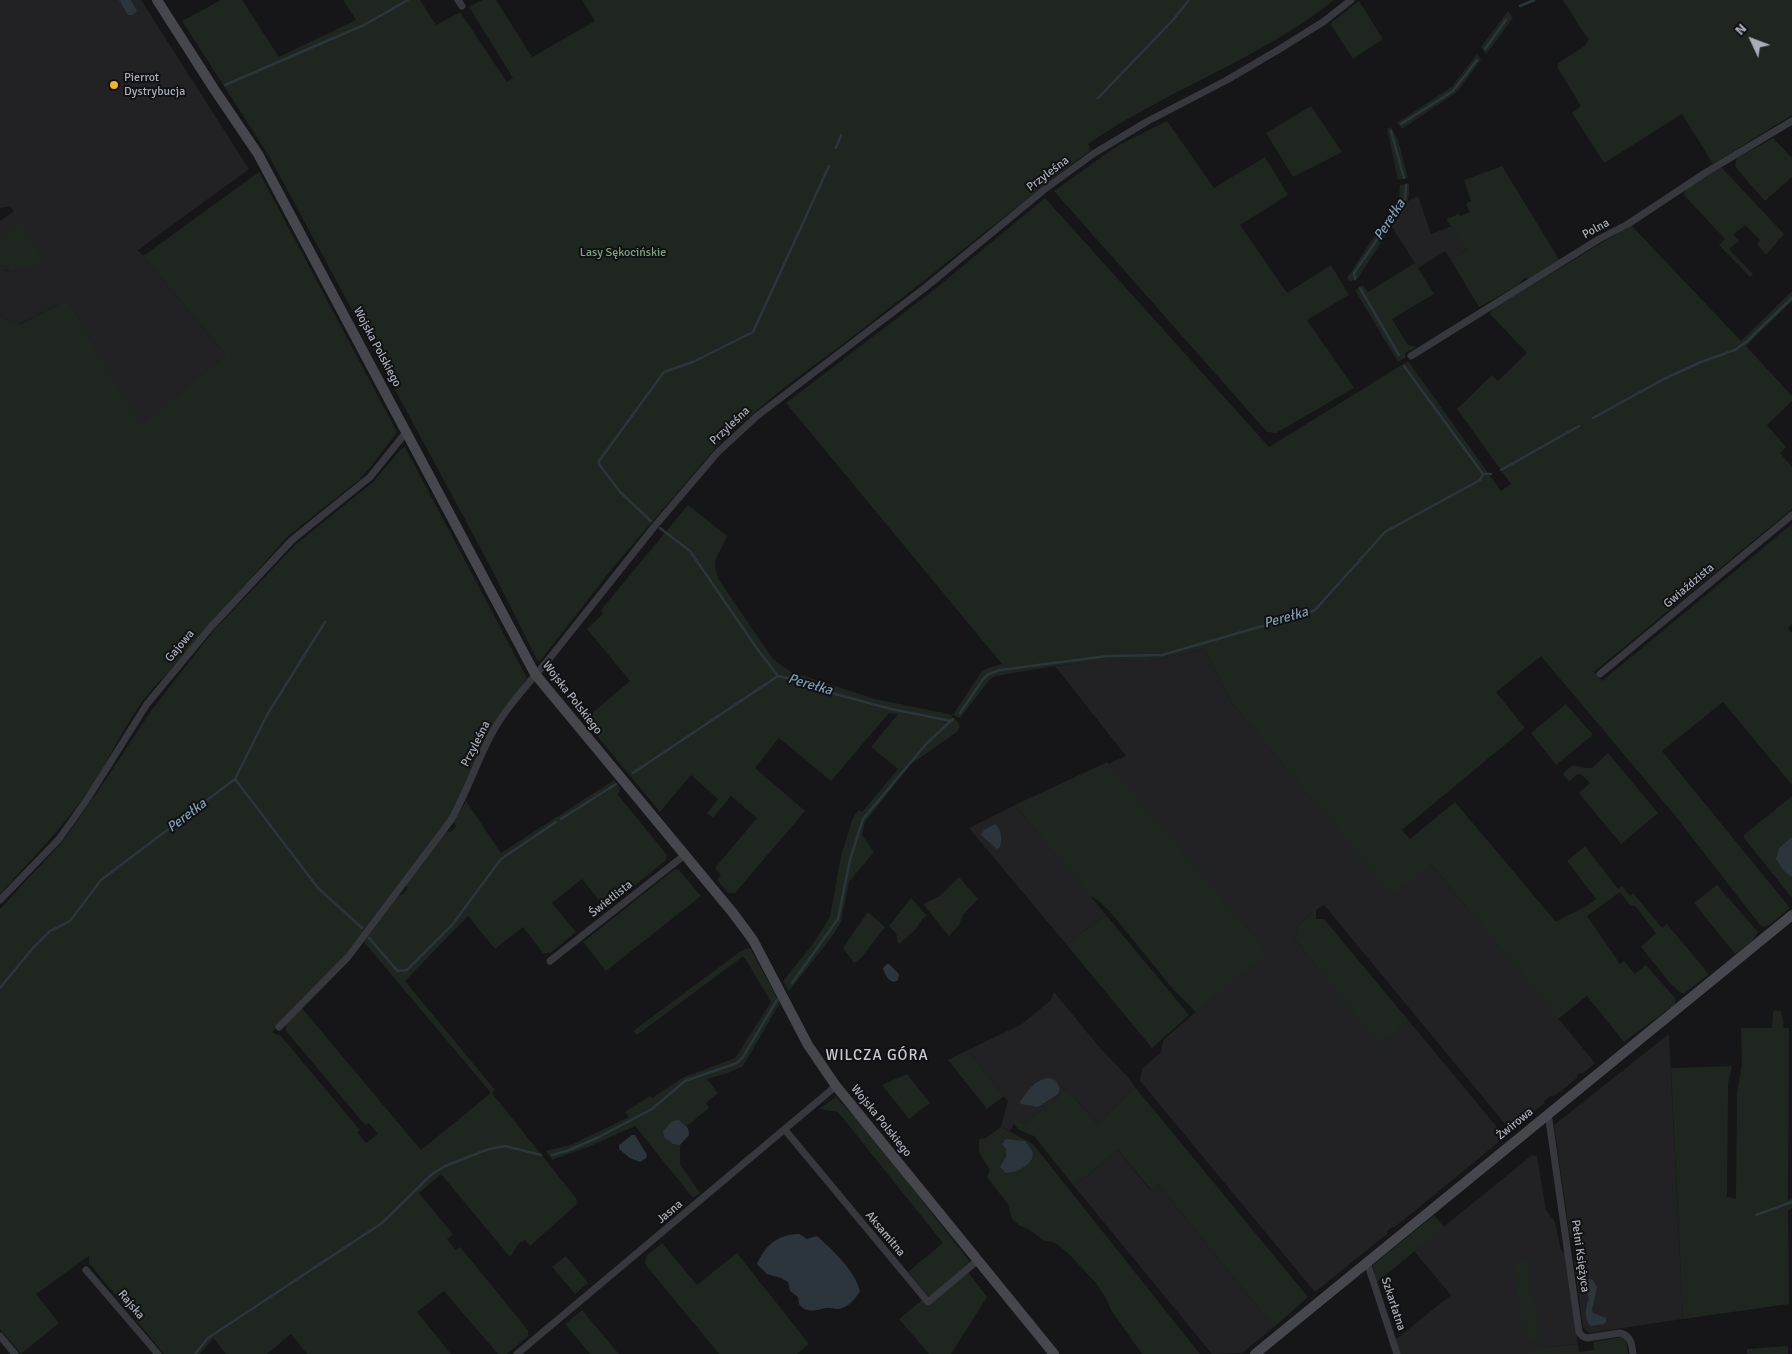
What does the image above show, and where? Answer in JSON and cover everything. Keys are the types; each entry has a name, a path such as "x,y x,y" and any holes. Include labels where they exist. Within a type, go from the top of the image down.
{"street":[{"name":"Wojska Polskiego","path":"157,0 258,154 535,674 686,854 753,940 808,1045 836,1086 1054,1354"},
{"name":"Przyleśna","path":"279,1027 348,957 451,820 492,734 535,674 553,654 628,558 728,442 757,416 926,287 1045,189 1093,154 1148,120 1219,84 1273,53 1323,22 1352,0"},
{"name":"Polna","path":"1411,356 1599,239 1628,224 1705,173 1792,121"},
{"name":"Gajowa","path":"0,900 59,839 86,801 150,699 210,628 292,540 370,476 407,431"},
{"name":"Gwiaździsta","path":"1600,674 1792,515"},
{"name":"Świetlista","path":"550,961 686,854"},
{"name":"Żwirowa","path":"1255,1354 1792,915"},
{"name":"Jasna","path":"517,1354 836,1086"},
{"name":"Pełni Księżyca","path":"1548,1113 1579,1332 1587,1338 1620,1332 1630,1340 1633,1354"},
{"name":"Aksamitna","path":"784,1130 928,1302 978,1260"},
{"name":"Szkarłatna","path":"1367,1262 1397,1354"},
{"name":"Rajska","path":"86,1270 158,1354"},
{"path":"0,1336 16,1354"}],"shaded area":[{"path":"0,0 141,0 249,169 138,250 226,355 142,426 67,300 18,325 0,316 0,269 9,271 0,239 0,221 14,211 10,206 0,208"},
{"path":"119,0 131,0 137,11 132,15 128,15"},
{"path":"1418,196 1431,234 1452,226 1467,250 1451,260 1445,251 1418,268 1392,227 1408,201"},
{"path":"1204,649 1232,703 1392,894 1430,863 1595,1063 1582,1074 1577,1075 1577,1078 1557,1094 1550,1096 1544,1101 1545,1103 1510,1130 1324,905 1316,910 1295,928 1299,933 1294,938 1379,1044 1409,1021 1501,1132 1500,1141 1395,1227 1387,1231 1387,1234 1315,1292 1140,1081 1142,1069 1161,1052 1163,1040 1267,951 1108,764 1126,756 1055,666 1114,660 1148,661"},
{"path":"1015,805 1106,915 1066,944 969,828"},
{"path":"995,824 999,829 1001,838 1000,847 997,849 981,835 984,830"},
{"path":"1792,837 1792,877 1785,872 1776,859 1779,848"},
{"path":"887,964 899,974 898,980 894,982 890,980 884,972 883,968"},
{"path":"1054,992 1135,1087 1097,1124 1067,1089 1024,1124 1017,1116 1012,1119 1014,1124 1010,1131 1001,1127 1008,1101 968,1050 1022,1024 1051,1000"},
{"path":"1669,1034 1683,1319 1589,1333 1583,1327 1574,1262 1578,1258 1576,1240 1570,1237 1554,1125"},
{"path":"1048,1078 1055,1080 1060,1088 1058,1094 1038,1107 1021,1104 1020,1102 1032,1087 1039,1081"},
{"path":"679,1120 688,1128 689,1135 680,1145 673,1144 664,1137 663,1131 672,1121"},
{"path":"632,1135 635,1135 647,1155 640,1162 630,1158 619,1149 619,1145"},
{"path":"1006,1139 1025,1141 1033,1156 1024,1167 1006,1173 1000,1167 1006,1157 1006,1149 1002,1144"},
{"path":"1118,1150 1150,1190 1158,1184 1274,1327 1242,1353 1212,1354 1074,1186"},
{"path":"1532,1155 1537,1156 1546,1210 1555,1222 1561,1250 1566,1255 1578,1344 1542,1348 1542,1354 1399,1354 1395,1340 1451,1295 1414,1251"},
{"path":"799,1234 807,1239 817,1236 836,1254 853,1275 860,1291 848,1305 838,1309 805,1309 799,1304 798,1297 790,1291 788,1282 767,1274 757,1264 764,1251 773,1242 784,1236"},
{"path":"1590,1279 1593,1280 1597,1287 1592,1310 1593,1313 1606,1318 1604,1324 1591,1326 1587,1320 1586,1309 1589,1298 1583,1282"}],"green space":[{"name":"Lasy Sękocińskie","path":"221,0 242,0 279,57 356,20 343,0 420,0 436,25 460,12 507,82 513,78 469,7 482,0 496,0 532,57 595,21 582,0 1334,0 1275,40 1149,107 1088,144 1091,150 859,332 785,387 725,437 615,565 540,661 537,660 489,564 269,156 182,21"},
{"path":"1563,0 1792,0 1792,115 1713,164 1682,114 1604,163 1572,113 1581,106 1557,67 1558,63 1585,46 1589,39"},
{"path":"1359,1 1383,39 1353,59 1331,25 1332,22"},
{"path":"1508,11 1513,18 1486,54 1481,47"},
{"path":"1477,54 1481,60 1457,92 1402,129 1397,123 1453,86"},
{"path":"1311,106 1342,152 1293,177 1266,133"},
{"path":"1167,121 1214,188 1265,157 1288,195 1240,225 1287,293 1331,265 1349,295 1307,320 1354,388 1276,433 1267,432 1054,191 1117,146"},
{"path":"1391,127 1398,140 1408,178 1398,180 1387,129"},
{"path":"1773,138 1792,158 1792,177 1765,201 1735,165 1737,158"},
{"path":"1502,166 1560,261 1530,279 1524,278 1518,285 1479,307 1451,260 1467,250 1446,219 1470,212 1466,204 1471,201 1464,180"},
{"path":"1722,168 1784,234 1766,255 1757,244 1760,240 1745,225 1733,235 1739,241 1729,249 1753,274 1750,277 1719,245 1725,239 1684,195 1689,187"},
{"path":"259,172 397,432 360,479 287,537 154,687 133,715 99,775 79,804 0,894 0,316 19,325 67,300 142,425 226,355 143,256"},
{"path":"1409,183 1408,201 1358,278 1350,282 1347,278 1399,198 1400,185"},
{"path":"1045,198 1269,447 1408,361 1501,491 1511,484 1457,409 1492,375 1498,381 1527,353 1491,315 1490,312 1496,307 1631,225 1741,341 1792,291 1792,301 1746,346 1792,396 1792,401 1767,425 1786,447 1780,453 1792,467 1792,509 1594,672 1602,681 1792,524 1792,624 1788,628 1792,633 1792,785 1723,702 1662,751 1790,908 1769,925 1763,927 1760,925 1673,813 1541,656 1496,692 1525,728 1402,830 1410,839 1455,802 1556,922 1587,906 1596,899 1567,861 1585,846 1618,889 1622,886 1630,896 1633,893 1662,928 1667,924 1709,974 1685,993 1681,993 1669,982 1641,947 1656,933 1636,907 1629,904 1620,892 1587,916 1620,964 1624,961 1635,974 1646,965 1675,998 1675,1004 1624,1042 1587,996 1558,1019 1431,864 1392,895 1232,703 1204,649 1148,661 1114,660 1055,666 996,676 990,679 960,718 953,715 981,672 1002,664 786,403 935,289"},
{"path":"19,220 44,261 23,269 0,269 0,239"},
{"path":"1415,263 1434,294 1392,319 1408,345 1416,347 1405,353 1406,357 1398,362 1355,290 1363,285 1368,292"},
{"path":"405,447 527,678 503,714 449,818 347,956 272,1032 280,1035 360,1130 357,1132 366,1143 378,1134 369,1123 365,1125 286,1031 286,1023 301,1007 421,1150 491,1093 364,942 398,895 403,894 407,889 406,884 445,831 451,832 456,826 454,822 466,801 501,853 614,780 620,788 618,795 667,855 666,860 606,909 582,879 552,903 576,932 550,953 543,953 523,927 495,949 468,916 405,981 495,1090 492,1093 576,1198 577,1204 530,1246 525,1240 519,1243 510,1257 441,1174 419,1193 453,1234 447,1239 456,1250 460,1247 528,1330 528,1336 507,1354 498,1354 444,1291 417,1312 451,1354 307,1354 291,1334 267,1354 226,1354 213,1338 200,1354 164,1354 89,1263 89,1256 36,1294 59,1323 21,1354 0,1329 0,909 63,841 151,711 214,630 296,544 373,482 400,450"},
{"path":"688,505 727,536 716,559 717,575 773,659 791,672 875,699 953,715 951,717 957,721 960,727 957,732 910,765 865,822 862,835 874,852 849,882 841,922 831,938 789,991 783,981 812,945 830,917 841,856 852,820 858,810 862,812 898,769 871,747 898,714 889,713 831,781 779,738 755,768 805,811 735,893 728,893 717,880 721,875 715,868 757,818 731,796 713,818 707,813 718,799 691,775 660,812 584,720 630,681 587,629 603,614 601,610"},
{"path":"1566,704 1593,735 1556,765 1531,733"},
{"path":"1608,753 1658,813 1621,844 1579,793 1590,783 1581,774 1576,775 1569,782 1563,774 1573,766 1592,768"},
{"path":"1107,762 1268,952 1196,1012 1173,989 1111,913 1099,901 1089,895 1015,805"},
{"path":"1792,796 1792,898 1744,838 1744,835"},
{"path":"675,869 679,870 701,896 606,971 583,942"},
{"path":"959,877 978,899 963,915 959,925 949,936 923,904 940,896"},
{"path":"1717,885 1758,932 1752,941 1735,954 1694,903"},
{"path":"911,898 927,916 899,944 897,936 889,926"},
{"path":"1316,910 1316,919 1324,919 1409,1021 1379,1045 1294,938 1299,933 1295,928"},
{"path":"868,912 885,927 861,958 854,963 843,948"},
{"path":"1106,915 1189,1015 1152,1048 1066,944"},
{"path":"749,948 780,1003 743,1066 707,1079 718,1093 706,1103 709,1108 686,1127 679,1120 673,1144 680,1145 680,1164 700,1193 693,1198 635,1126 588,1147 552,1160 546,1151 573,1144 629,1117 625,1112 650,1096 652,1098 682,1078 735,1058 771,1002 745,958 742,957 637,1035 633,1031 741,951"},
{"path":"1775,1010 1781,1011 1784,1028 1789,1028 1788,1200 1792,1199 1792,1208 1788,1210 1789,1304 1683,1319 1671,1068 1732,1066 1728,1084 1727,1197 1736,1199 1737,1092 1742,1064 1741,1028 1772,1028"},
{"path":"968,1050 1004,1096 987,1109 948,1060"},
{"path":"907,1074 930,1103 909,1119 882,1085"},
{"path":"1135,1087 1308,1297 1274,1327 1158,1184 1151,1190 1118,1150 1074,1186 1034,1136 1019,1130 1012,1119 1017,1115 1024,1124 1067,1089 1097,1124"},
{"path":"836,1097 854,1117 856,1116 970,1262 930,1296 908,1272 943,1243 838,1112 819,1109"},
{"path":"1001,1127 1033,1144 1200,1354 1142,1354 1111,1310 1096,1283 1068,1253 1054,1242 1045,1241 1012,1219 1008,1204 987,1177 990,1170 979,1150 979,1139 986,1138"},
{"path":"1434,1215 1444,1227 1376,1283 1373,1265"},
{"path":"662,1243 697,1285 737,1253 809,1344 797,1354 719,1354 645,1264 646,1256"},
{"path":"566,1256 588,1283 575,1294 552,1267"},
{"path":"1519,1260 1529,1263 1541,1334 1533,1341 1524,1337 1513,1267"},
{"path":"968,1272 987,1297 951,1354 929,1354 899,1319 922,1300 928,1306"},
{"path":"582,1310 619,1354 590,1354 565,1324"},
{"path":"1622,1337 1626,1340 1628,1354 1527,1354 1541,1348 1578,1344 1579,1352 1594,1350 1593,1342"},
{"path":"1788,1346 1788,1354 1747,1354 1747,1349"}],"waterway":[{"path":"225,85 364,25 408,0"},
{"path":"1098,98 1173,20 1189,0"},
{"name":"Perełka","path":"1520,6 1534,0"},
{"name":"Perełka","path":"1485,49 1506,20"},
{"name":"Perełka","path":"1401,124 1453,91 1477,60"},
{"name":"Perełka","path":"1391,131 1404,178"},
{"path":"836,148 841,135"},
{"path":"651,521 620,492 599,464 599,461 664,372 693,362 753,332 829,166"},
{"name":"Perełka","path":"1355,279 1354,273 1405,199 1406,185"},
{"name":"Perełka","path":"1360,288 1399,355"},
{"path":"1593,418 1664,379 1701,362 1735,350 1746,342 1792,298"},
{"name":"Perełka","path":"960,713 984,678 1000,670 1107,656 1162,655 1315,610 1385,532 1480,480 1483,474 1404,366"},
{"path":"1501,470 1579,426"},
{"path":"1483,474 1491,474"},
{"path":"660,528 690,551 778,676"},
{"path":"235,779 267,715 325,622"},
{"name":"Perełka","path":"633,773 778,676 804,682 835,694 891,709 951,721"},
{"path":"792,983 838,919 850,860 863,819 927,743 953,719"},
{"name":"Perełka","path":"0,988 33,948 50,931 70,921 101,880 235,779 318,888 362,928"},
{"name":"Perełka","path":"561,819 616,784"},
{"name":"Perełka","path":"369,938 398,971 407,970 452,925 501,859 556,822"},
{"path":"552,1155 567,1151 597,1138 652,1109 685,1081 737,1063 743,1057 777,1000"},
{"path":"195,1354 208,1338 382,1223 431,1175 445,1166 489,1149 505,1146 541,1155"},
{"path":"1756,1215 1792,1202"}],"place":[{"name":"Pierrot Dystrybucja","path":"114,85"}],"district":[{"name":"WILCZA GÓRA","path":"877,1056"}]}
